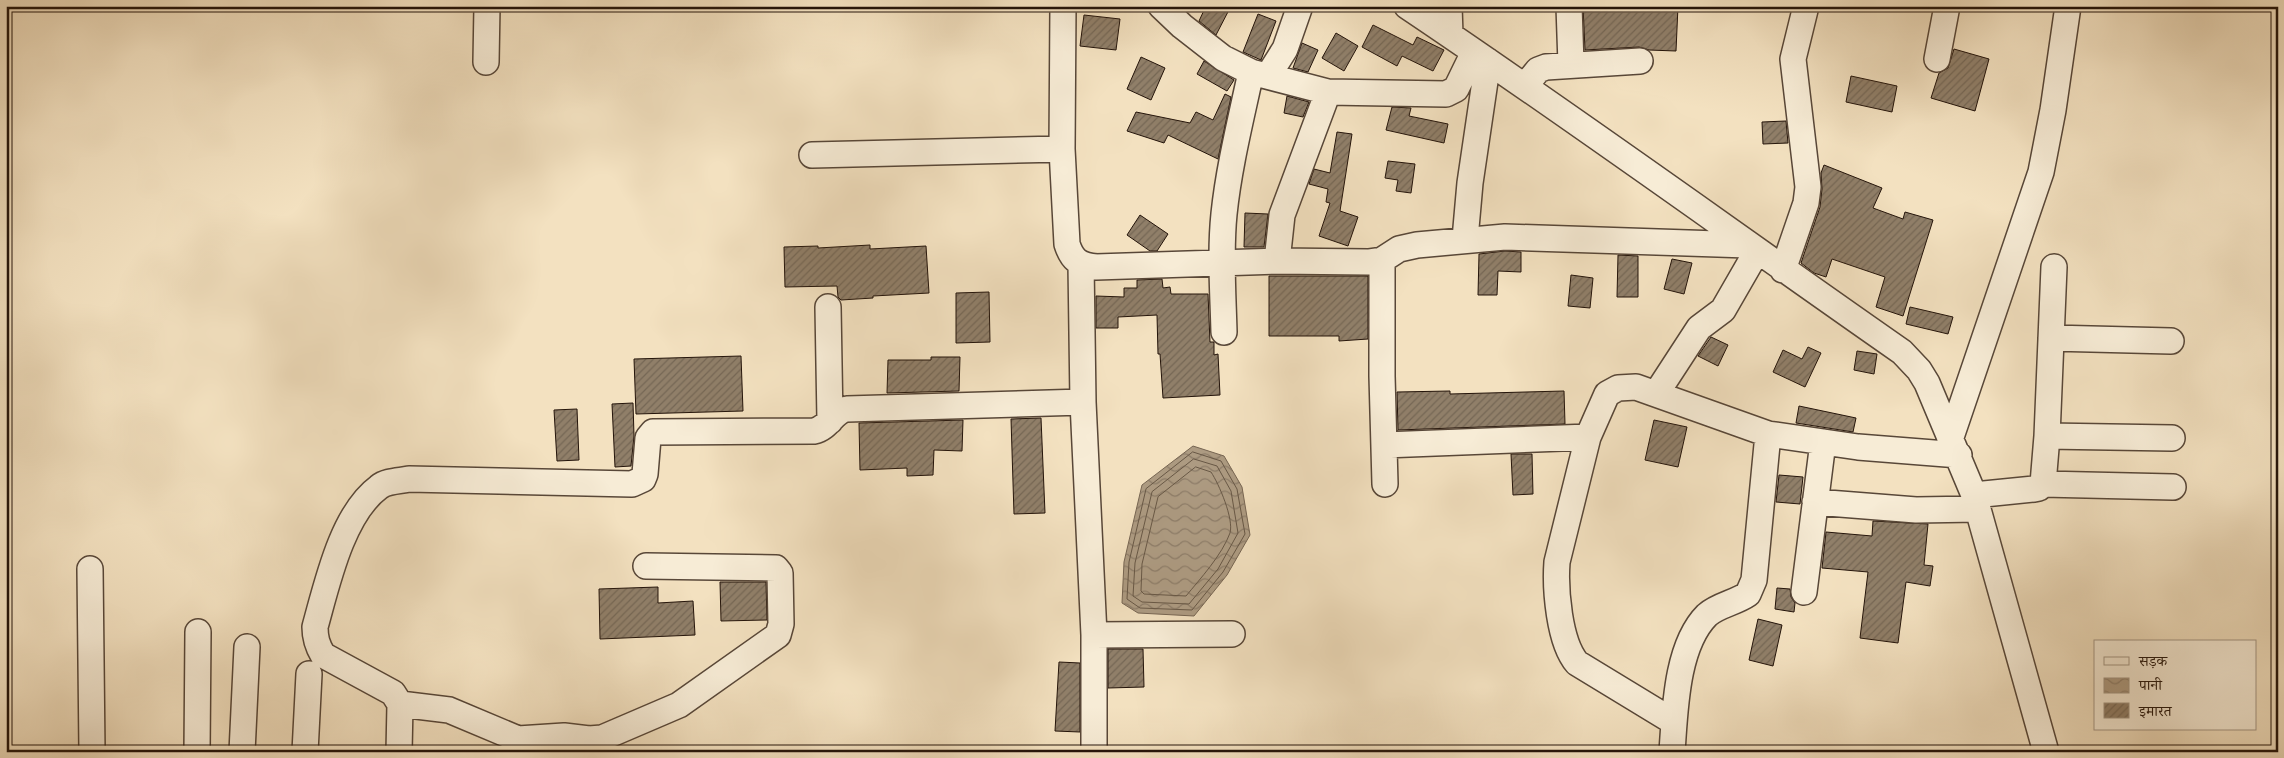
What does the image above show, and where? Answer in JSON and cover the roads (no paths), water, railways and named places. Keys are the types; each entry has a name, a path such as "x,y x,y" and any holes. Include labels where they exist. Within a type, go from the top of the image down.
{"street":[{"path":"486,62 487,6"},
{"path":"1063,6 1062,149 1067,244 1071,254 1081,264 1096,267 1222,262 1382,260 1399,249 1409,246 1465,240 1522,237 1752,248"},
{"path":"1161,6 1182,26 1223,58 1259,74 1328,92 1446,94 1456,89 1481,57"},
{"path":"1224,332 1222,262 1227,188 1259,74 1285,48 1300,6"},
{"path":"1407,6 1525,86 1783,270 1902,352 1914,364 1927,383 1955,446 1976,502 2046,752"},
{"path":"1449,6 1450,35"},
{"path":"1569,6 1571,64"},
{"path":"1783,270 1807,196 1793,59 1806,6"},
{"path":"1937,59 1947,6"},
{"path":"1955,446 2041,172 2053,110 2068,6"},
{"path":"1465,240 1481,57"},
{"path":"1525,86 1538,70 1546,67 1640,61"},
{"path":"1277,261 1282,216 1328,92"},
{"path":"812,155 1062,149"},
{"path":"1656,394 1699,328 1723,310 1752,248"},
{"path":"1382,260 1385,484"},
{"path":"1081,264 1083,402 1094,635 1094,752"},
{"path":"2043,484 2047,436 2054,267"},
{"path":"828,307 830,422"},
{"path":"2051,338 2172,341"},
{"path":"1674,722 1577,663 1570,655 1566,642 1556,579 1557,562 1588,437 1607,394 1612,390 1625,386 1636,387 1768,434 1823,442 1955,446"},
{"path":"399,752 400,704 394,693 323,655 317,646 315,636 315,626 340,545 351,521 379,486 408,479 632,484 643,479 648,438 653,432 814,431 820,430 830,422 838,411 847,409 1083,402"},
{"path":"1672,752 1679,680 1685,655 1697,628 1713,610 1743,598 1751,588 1754,580 1768,434"},
{"path":"2047,436 2172,438"},
{"path":"1384,446 1588,437"},
{"path":"1804,592 1823,442"},
{"path":"1815,502 1916,510 1976,502 2034,489 2043,484 2173,487"},
{"path":"400,704 449,710 518,739 564,736 589,739 602,738 679,705 778,635 781,624 780,573 776,568 646,566"},
{"path":"90,569 92,752"},
{"path":"198,632 198,752"},
{"path":"1094,635 1232,634"},
{"path":"242,752 247,647"},
{"path":"305,752 309,674"}],"water":[{"path":"1193,446 1224,456 1242,487 1250,535 1227,575 1194,616 1138,613 1122,603 1124,562 1142,485"}]}
